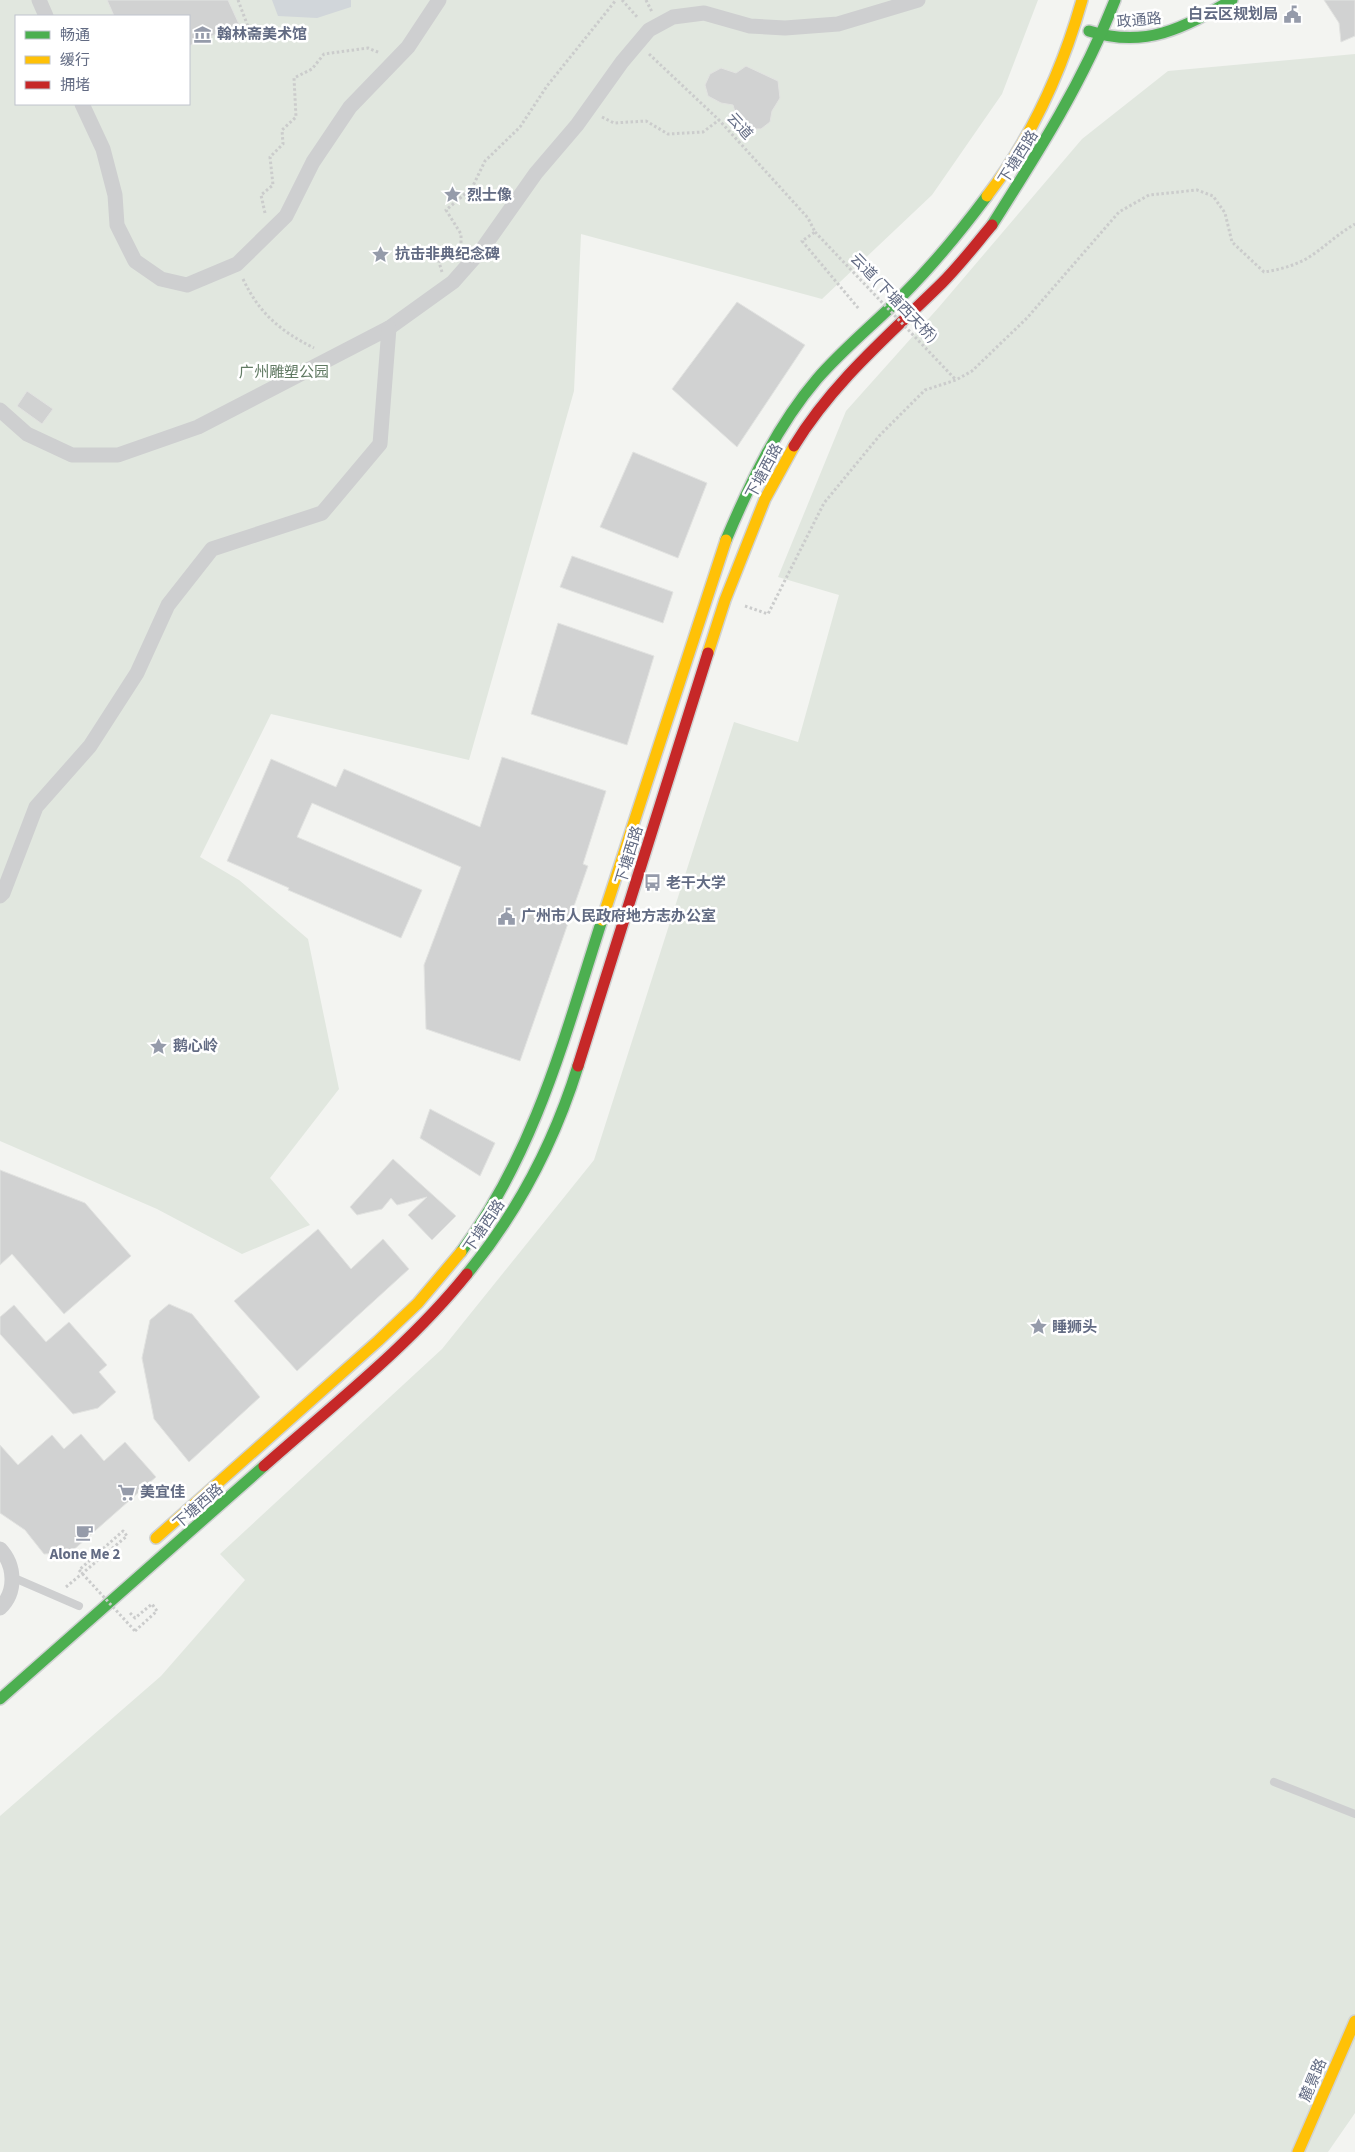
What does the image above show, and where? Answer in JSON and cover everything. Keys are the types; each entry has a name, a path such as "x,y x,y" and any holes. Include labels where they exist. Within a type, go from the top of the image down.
{"main road":[{"name":"下塘西路","path":"145,1547 342,1374 400,1319 452,1264 470,1241 502,1190 542,1107 714,574 743,498 769,447 817,380 911,287 940,255 1002,175 1028,133 1058,73 1076,25 1082,0"},
{"name":"下塘西路","path":"0,1699 388,1357 446,1301 501,1231 547,1147 575,1075 726,600 765,499 795,444 816,413 855,367 961,263 992,225 1047,141 1101,36 1115,0"},
{"name":"政通路","path":"1101,36 1118,38 1156,36 1193,23 1232,0"},
{"path":"1076,25 1101,36"},
{"name":"麓景路","path":"1298,2152 1355,2020"}],"street":[{"path":"39,0 46,15"},
{"path":"82,105 104,149 115,195 116,225 136,262 161,280 187,285 237,264 286,216 313,162 350,107 408,47 439,0"},
{"path":"0,410 27,434 72,455 118,455 198,427 389,328 453,282 482,248 536,173 577,125 649,30 673,17 704,13 750,26 785,28 838,24 918,0"},
{"path":"0,896 3,893 36,807 90,746 137,673 168,605 212,549 322,513 380,444 389,328"},
{"path":"0,1549 9,1562 12,1576 10,1591 0,1608"}],"lane":[{"path":"12,1576 79,1606"},
{"path":"1274,1782 1355,1814"}],"path":[{"path":"238,0 250,32"},
{"path":"444,279 439,262 461,250 461,234 446,210 472,188 485,161 520,127 547,86 616,0"},
{"path":"622,0 649,30"},
{"name":"云道","path":"636,45 654,57 719,120 808,218 815,232"},
{"path":"276,226 265,217 261,195 273,185 270,157 283,144 282,130 296,117 294,78 312,69 324,54 368,48 397,59"},
{"path":"587,110 614,123 646,121 668,134 703,132 719,120"},
{"path":"726,600 768,614 824,503 880,435 925,390 956,380 972,370 1027,318 1119,212 1149,195 1196,190 1213,196 1225,213 1232,242 1264,272 1279,270 1306,259 1355,224"},
{"path":"815,232 802,242 872,324"},
{"name":"云道 (下塘西天桥)","path":"815,232 956,380"},
{"path":"237,264 245,283 266,315 296,339 330,357"},
{"path":"54,1595 75,1582 127,1536 122,1531 79,1570 135,1631 157,1611 152,1604 135,1618 130,1612"}],"green space":[{"name":"广州雕塑公园","path":"0,0 1038,0 1002,94 932,195 822,299 581,234 574,391 469,760 271,714 200,857 239,880 308,939 339,1089 270,1178 310,1225 242,1254 157,1209 0,1141"},
{"path":"1355,54 1355,2113 1328,2152 0,2152 0,1816 161,1676 245,1580 220,1554 442,1349 594,1160 734,722 798,742 839,595 778,577 846,411 939,307 1082,139 1168,71"}],"shaded area":[{"path":"272,0 351,0 351,7 317,18 278,16"}],"building":[{"name":"翰林斋美术馆","path":"107,0 228,0 239,24 190,46 190,15 114,15"},
{"path":"1324,0 1355,0 1355,36 1341,42 1339,23"},
{"path":"746,66 778,81 780,98 772,111 770,122 761,129 746,129 738,122 733,105 721,103 708,96 705,85 710,74 721,68 736,73"},
{"path":"737,302 805,345 737,447 672,389"},
{"path":"27,391 53,409 42,424 17,406"},
{"path":"633,452 707,483 678,558 600,527"},
{"path":"572,556 673,592 663,623 560,587"},
{"path":"558,623 654,656 627,745 531,714"},
{"path":"502,757 606,791 583,864 588,866 520,1061 426,1029 424,965 461,867 312,803 297,837 422,890 401,938 288,890 289,888 227,861 271,759 336,787 344,769 480,827"},
{"path":"430,1109 495,1143 480,1176 420,1138"},
{"path":"393,1159 456,1216 432,1240 408,1215 427,1197 397,1205 391,1198 382,1209 357,1215 350,1207"},
{"path":"0,1170 85,1203 131,1256 64,1314 12,1254 0,1265"},
{"path":"318,1229 351,1269 383,1239 409,1269 297,1371 234,1301"},
{"path":"169,1304 192,1314 260,1397 189,1462 154,1419 142,1358 150,1320"},
{"path":"14,1305 46,1342 69,1322 107,1365 99,1372 116,1392 98,1408 73,1414 0,1334 0,1317"},
{"path":"81,1434 104,1461 125,1442 156,1477 70,1553 44,1554 25,1530 0,1513 0,1445 18,1465 52,1435 64,1449"}],"traffic: fast":[{"path":"992,225 1043,143 1074,88 1115,0"},
{"path":"1089,31 1128,38 1164,33 1197,19 1232,0"},
{"path":"726,540 766,456 789,416 803,397 837,357 891,307 924,273 987,196"},
{"path":"461,1252 487,1214 509,1175 528,1134 561,1049 602,920"},
{"path":"467,1274 502,1226 533,1176 558,1122 578,1066"},
{"path":"0,1699 264,1466"}],"traffic: slow":[{"path":"987,196 1032,127 1055,78 1082,0"},
{"path":"708,653 725,600 765,499 794,446"},
{"path":"602,920 726,540"},
{"path":"156,1538 378,1341 418,1303 461,1252"},
{"path":"1298,2152 1355,2021"}],"traffic: jam":[{"path":"794,446 809,423 844,380 949,276 992,225"},
{"path":"578,1066 708,653"},
{"path":"264,1466 396,1350 421,1326 467,1274"}],"place":[{"name":"白云区规划局","path":"1292,14"},
{"name":"翰林斋美术馆","path":"203,34"},
{"name":"烈士像","path":"453,195"},
{"name":"抗击非典纪念碑","path":"381,254"},
{"name":"老干大学","path":"652,883"},
{"name":"广州市人民政府地方志办公室","path":"507,916"},
{"name":"鹅心岭","path":"159,1046"},
{"name":"睡狮头","path":"1038,1327"},
{"name":"美宜佳","path":"126,1492"},
{"name":"Alone Me 2","path":"85,1533"}]}
